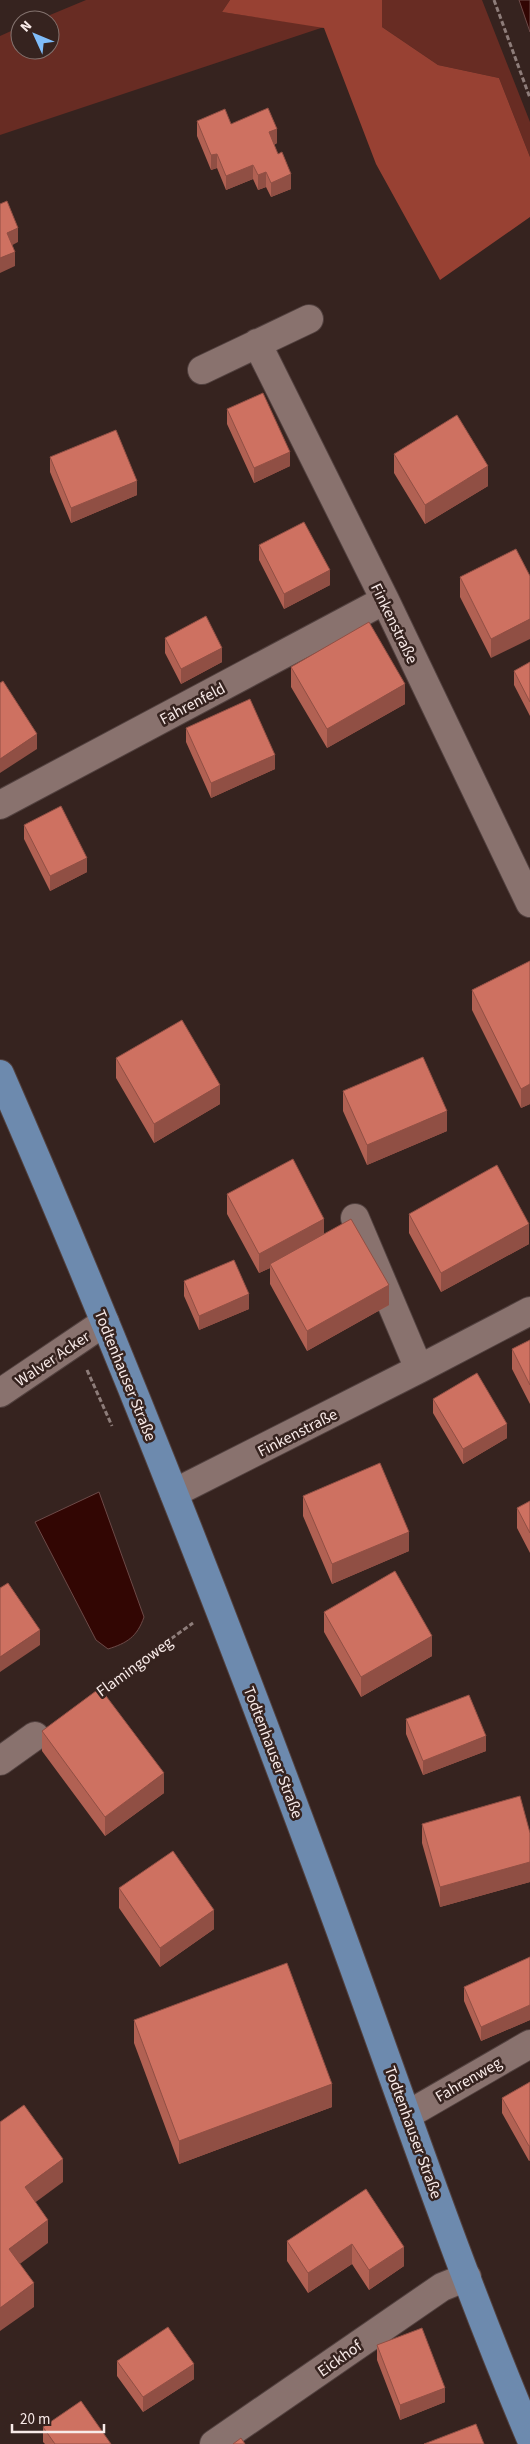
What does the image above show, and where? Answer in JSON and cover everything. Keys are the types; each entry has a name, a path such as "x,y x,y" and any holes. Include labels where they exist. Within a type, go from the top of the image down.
{"main road":[{"name":"Todtenhauser Straße","path":"0,1074 105,1322 220,1609 467,2277 530,2437"}],"street":[{"path":"202,370 309,319"},
{"name":"Finkenstraße","path":"257,343 384,600 530,903"},
{"name":"Fahrenfeld","path":"0,805 384,600"},
{"path":"355,1218 419,1369"},
{"name":"Finkenstraße","path":"174,1493 530,1311"},
{"name":"Walver Acker","path":"0,1394 105,1322"},
{"path":"0,1761 35,1736"},
{"name":"Fahrenweg","path":"407,2115 530,2044"},
{"name":"Eickhof","path":"214,2444 442,2287 467,2277"}],"path":[{"path":"494,0 530,98"},
{"name":"Flamingoweg","path":"90,1697 192,1624 220,1609"}],"shaded area":[{"path":"86,0 230,0 222,12 324,27 0,135 0,36 10,32 10,60 60,60 60,11"},
{"path":"230,0 382,0 382,27 438,65 499,78 530,157 530,217 440,280 376,164 324,28 222,12"},
{"path":"382,0 482,0 530,122 530,157 499,78 438,65 382,27"},
{"path":"519,0 530,0 530,32"},
{"path":"99,1492 144,1617 138,1630 126,1642 108,1649 96,1640 35,1522"}],"building":[{"path":"268,108 277,129 269,132 278,154 282,152 291,174 271,183 266,172 258,175 253,165 226,176 217,154 211,155 197,121 225,109 231,124"},
{"path":"7,201 18,228 7,233 15,252 0,258 0,204"},
{"path":"263,393 290,452 254,468 227,409"},
{"path":"457,415 488,466 425,505 394,454"},
{"path":"116,430 137,481 71,508 50,457"},
{"path":"304,522 330,570 284,594 259,545"},
{"path":"516,549 530,576 530,619 491,639 460,577"},
{"path":"206,616 222,648 181,669 165,638"},
{"path":"369,622 405,684 327,729 291,667"},
{"path":"530,662 530,702 514,671"},
{"path":"3,681 37,734 0,759 0,683"},
{"path":"250,699 275,755 211,783 186,728"},
{"path":"61,806 87,858 50,876 24,825"},
{"path":"530,961 530,1084 521,1089 472,990"},
{"path":"182,1020 220,1085 154,1124 116,1058"},
{"path":"423,1057 447,1111 367,1145 343,1091"},
{"path":"293,1159 324,1219 259,1254 227,1194"},
{"path":"497,1165 529,1224 441,1273 409,1214"},
{"path":"351,1219 389,1285 307,1331 270,1264"},
{"path":"234,1260 249,1294 199,1316 184,1281"},
{"path":"530,1340 530,1385 512,1349"},
{"path":"477,1373 507,1424 463,1449 433,1399"},
{"path":"380,1463 409,1532 332,1564 303,1496"},
{"path":"530,1501 530,1533 517,1508"},
{"path":"395,1571 432,1636 361,1677 324,1612"},
{"path":"8,1583 40,1630 0,1657 0,1588"},
{"path":"100,1688 164,1773 105,1817 42,1731"},
{"path":"469,1695 486,1736 423,1761 406,1719"},
{"path":"520,1796 530,1833 530,1862 440,1887 422,1824"},
{"path":"173,1851 214,1910 160,1948 119,1888"},
{"path":"530,1957 530,2005 481,2027 464,1987"},
{"path":"287,1963 332,2084 179,2141 134,2020"},
{"path":"530,2082 530,2146 529,2146 502,2098"},
{"path":"24,2105 63,2159 25,2187 48,2220 9,2249 34,2283 0,2308 0,2122"},
{"path":"366,2189 404,2247 369,2270 352,2244 308,2273 287,2241"},
{"path":"168,2327 194,2364 143,2397 117,2361"},
{"path":"422,2328 445,2388 400,2405 377,2345"},
{"path":"81,2401 111,2444 55,2444 43,2427"},
{"path":"476,2424 484,2444 424,2444"},
{"path":"241,2438 245,2444 233,2444"}]}
